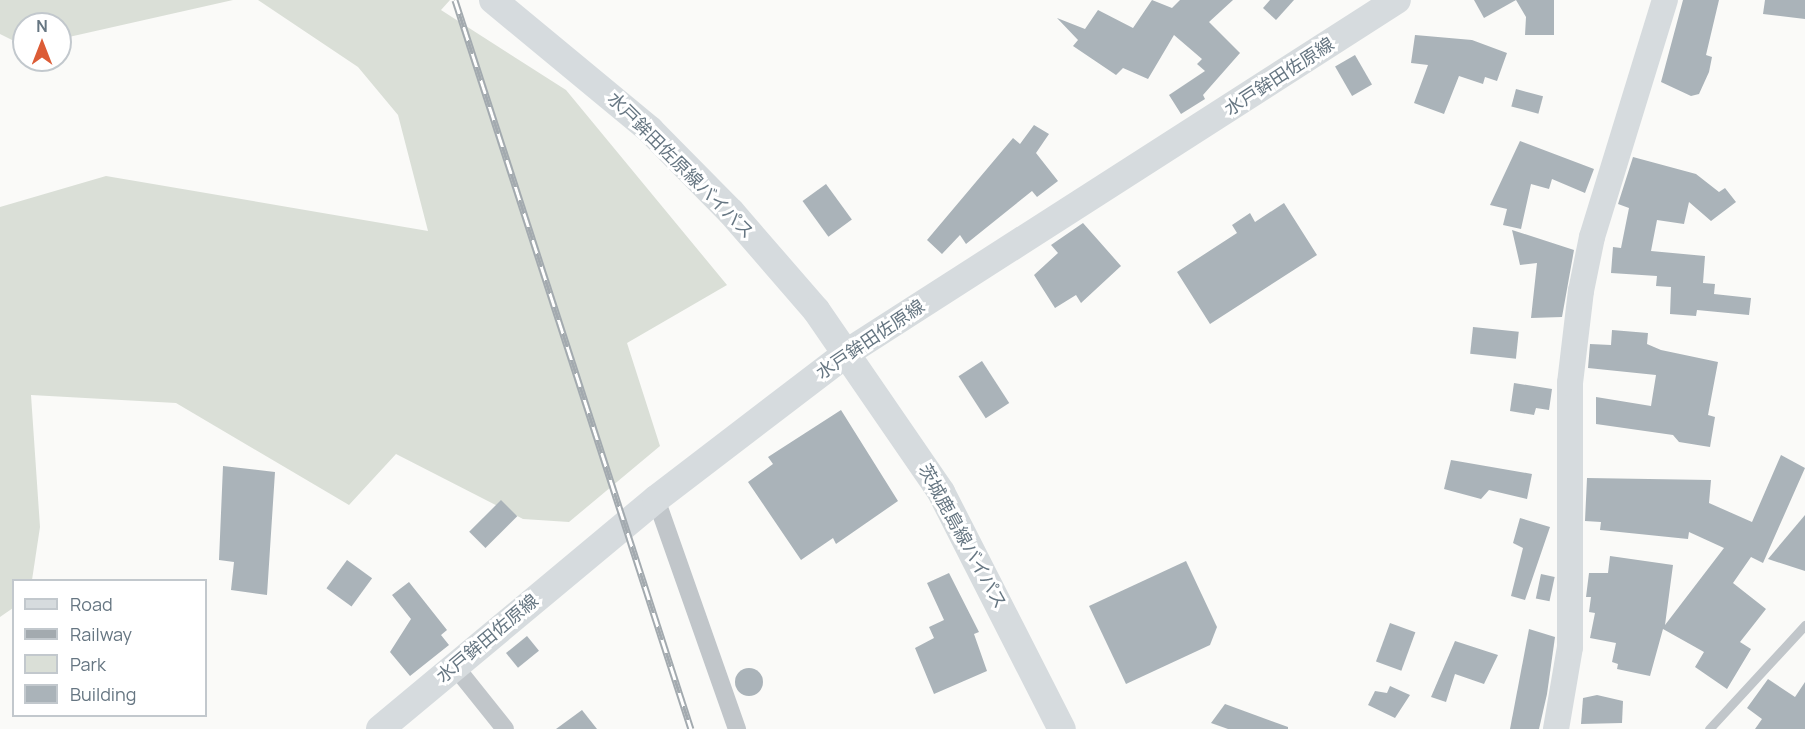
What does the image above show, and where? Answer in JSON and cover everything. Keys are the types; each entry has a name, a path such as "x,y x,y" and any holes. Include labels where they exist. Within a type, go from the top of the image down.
{"main road":[{"name":"水戸鉾田佐原線","path":"380,729 453,664 651,503 848,352 1397,0"},
{"name":"水戸鉾田佐原線バイパス","path":"509,5 592,78 731,212 848,352"},
{"name":"茨城鹿島線バイパス","path":"848,352 941,492 1062,729"}],"street":[{"path":"1557,729 1570,637 1570,383 1581,291 1592,237 1665,0"},
{"path":"651,503 737,729"},
{"path":"453,664 505,729"}],"lane":[{"path":"1709,729 1805,625"}],"green space":[{"path":"0,0 233,0 72,36 72,12 12,12 12,40 0,34"},
{"path":"258,0 450,0 441,10 566,90 727,285 627,343 660,446 569,522 523,519 396,454 349,505 176,403 31,395 40,527 32,579 12,579 12,609 0,617 0,207 106,176 428,231 398,115 358,67"}],"building":[{"path":"1152,0 1172,8 1180,0 1233,0 1209,22 1240,53 1203,95 1205,99 1181,114 1169,95 1205,71 1197,64 1202,59 1174,35 1148,79 1123,68 1116,75 1073,46 1078,40 1057,18 1085,29 1098,10 1133,28"},
{"path":"1270,0 1294,0 1276,20 1263,8"},
{"path":"1474,0 1516,0 1484,18"},
{"path":"1516,0 1554,0 1554,35 1525,35 1526,17"},
{"path":"1683,0 1719,0 1706,55 1712,57 1709,72 1699,94 1691,96 1661,82"},
{"path":"1765,0 1805,0 1805,19 1763,14"},
{"path":"1415,35 1472,40 1507,53 1497,81 1485,77 1483,84 1459,76 1444,114 1414,103 1428,65 1411,63"},
{"path":"1355,55 1372,84 1352,96 1335,66"},
{"path":"1516,89 1543,96 1538,114 1511,106"},
{"path":"1034,125 1049,134 1036,153 1058,181 1037,197 1032,191 966,244 960,235 942,254 927,240 1013,138 1020,144"},
{"path":"1520,141 1594,169 1585,193 1552,179 1549,189 1531,184 1521,229 1503,225 1507,209 1490,205"},
{"path":"1633,157 1696,174 1719,192 1725,188 1736,202 1711,221 1689,202 1684,224 1657,220 1651,251 1705,256 1703,283 1715,284 1714,294 1751,298 1749,315 1697,310 1696,316 1670,314 1671,287 1656,286 1657,276 1611,273 1613,247 1621,248 1629,208 1618,204"},
{"path":"826,184 852,220 828,237 803,201"},
{"path":"1284,203 1317,255 1210,324 1177,272 1237,233 1232,225 1250,213 1255,222"},
{"path":"1083,223 1121,266 1081,303 1076,295 1055,308 1034,275 1058,253 1051,245"},
{"path":"1512,230 1574,250 1562,317 1531,318 1537,263 1520,265"},
{"path":"1473,327 1519,332 1516,359 1470,354"},
{"path":"1612,330 1648,333 1647,344 1661,350 1718,362 1708,415 1715,417 1710,447 1679,442 1673,435 1596,424 1596,397 1651,406 1656,375 1588,368 1590,344 1611,345"},
{"path":"982,361 1009,403 986,418 959,376"},
{"path":"1514,383 1552,389 1549,410 1536,408 1534,415 1510,411"},
{"path":"841,410 898,501 836,544 833,538 801,560 748,482 773,464 768,457"},
{"path":"1781,455 1805,468 1763,563 1751,557 1733,583 1766,609 1740,642 1751,649 1727,689 1695,667 1704,652 1663,629 1650,676 1617,669 1618,664 1612,662 1616,643 1590,638 1595,613 1589,612 1591,597 1586,597 1589,573 1608,573 1610,556 1673,565 1665,625 1724,548 1689,532 1688,539 1600,530 1601,522 1585,521 1587,478 1711,480 1709,503 1752,522"},
{"path":"1451,460 1532,474 1527,499 1489,490 1481,499 1444,489"},
{"path":"223,466 275,472 267,595 231,590 234,562 219,560"},
{"path":"501,500 517,516 485,548 469,532"},
{"path":"1805,515 1805,571 1768,559"},
{"path":"1520,518 1550,527 1525,600 1511,596 1523,548 1513,543"},
{"path":"347,560 372,578 352,607 326,588"},
{"path":"1186,561 1217,627 1210,645 1126,684 1089,606"},
{"path":"949,573 979,632 974,634 987,671 934,694 915,648 934,638 929,627 944,620 927,583"},
{"path":"1541,574 1555,577 1549,601 1536,598"},
{"path":"409,582 447,630 441,635 449,645 410,676 390,652 411,619 392,595"},
{"path":"1390,623 1415,632 1401,671 1376,662"},
{"path":"1529,629 1555,637 1547,694 1539,729 1510,729"},
{"path":"527,636 539,651 518,668 506,653"},
{"path":"1455,641 1498,655 1484,684 1455,674 1446,702 1431,697"},
{"path":"749,668 759,672 763,682 759,692 749,696 739,692 735,682 739,672"},
{"path":"1768,679 1795,697 1805,682 1805,729 1755,729 1762,719 1747,708"},
{"path":"1390,686 1410,695 1395,718 1368,705 1375,691 1387,693"},
{"path":"1597,695 1623,701 1622,723 1581,724 1583,698"},
{"path":"1225,704 1288,727 1288,729 1228,729 1211,723"},
{"path":"582,710 597,729 556,729"}],"railway":[{"path":"455,0 691,729"}]}
